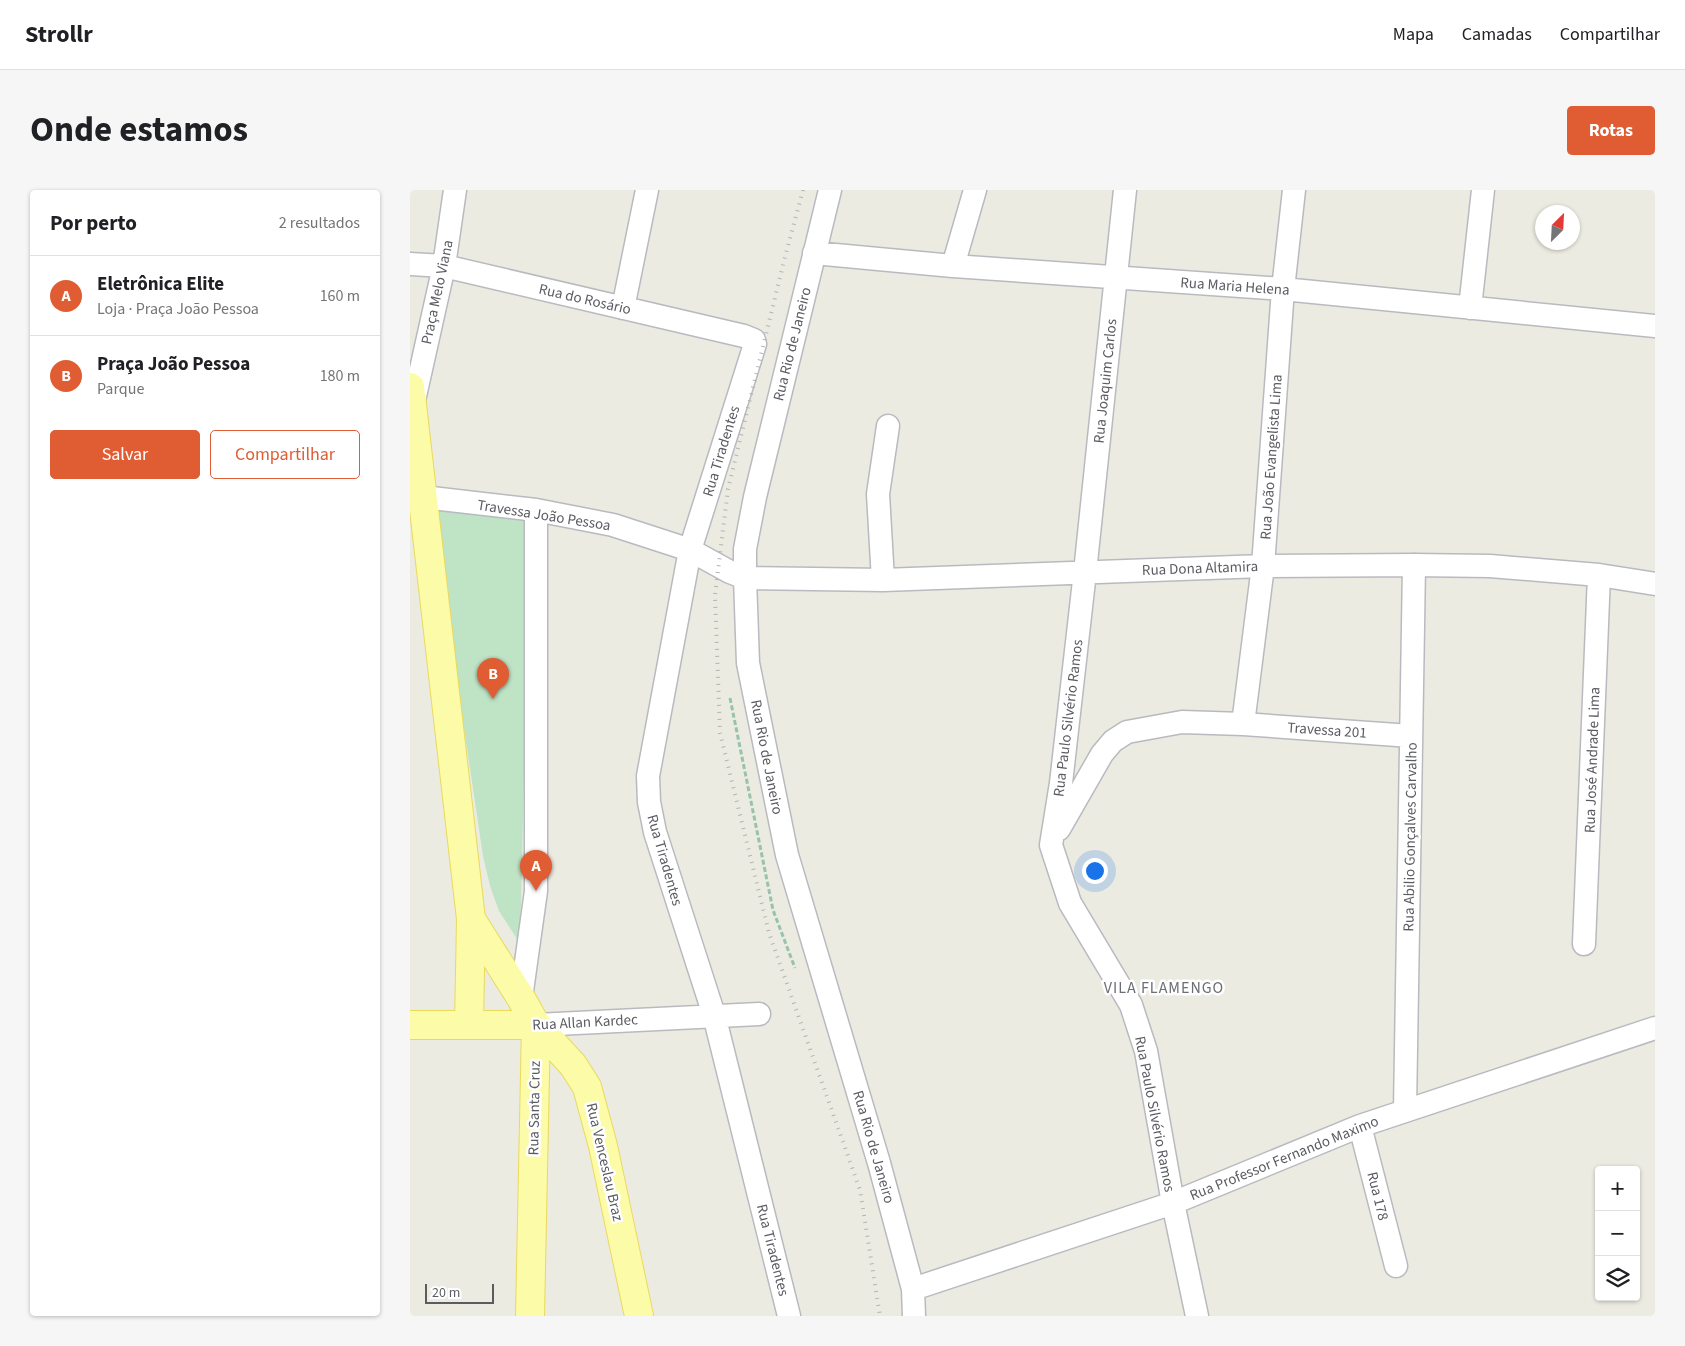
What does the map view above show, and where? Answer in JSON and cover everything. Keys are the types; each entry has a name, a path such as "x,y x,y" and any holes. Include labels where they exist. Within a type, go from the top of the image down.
{"main road":[{"path":"411,396 414,450 422,497 471,919 469,1025"},
{"path":"471,919 536,1025"},
{"name":"Rua Allan Kardec","path":"410,1025 536,1025"},
{"name":"Rua Santa Cruz","path":"530,1316 536,1025"},
{"name":"Rua Venceslau Braz","path":"536,1025 572,1065 587,1087 603,1146 639,1316"}],"street":[{"name":"Praça Melo Viana","path":"411,396 444,266 456,190"},
{"path":"623,308 647,190"},
{"name":"Rua Rio de Janeiro","path":"830,190 755,497 745,549 748,663 787,855 879,1163 914,1289 914,1316"},
{"path":"953,266 974,190"},
{"name":"Rua Joaquim Carlos","path":"1085,572 1125,190"},
{"name":"Rua João Evangelista Lima","path":"1243,724 1263,566 1283,289 1294,190"},
{"path":"1470,308 1483,190"},
{"name":"Rua Maria Helena","path":"814,253 953,266 1283,289 1655,326"},
{"name":"Rua do Rosário","path":"410,264 444,266 752,338 755,344"},
{"name":"Rua Tiradentes","path":"755,344 690,550 648,776 649,802 655,832 714,1015 789,1316"},
{"path":"882,580 878,494 888,426"},
{"name":"Travessa João Pessoa","path":"422,497 536,510 613,525 690,550 745,578"},
{"path":"521,998 536,891 536,510"},
{"name":"Rua Dona Altamira","path":"745,578 882,580 1263,566 1414,565 1490,566 1599,575 1655,584"},
{"name":"Rua Abilio Gonçalves Carvalho","path":"1405,1110 1414,565"},
{"name":"Rua Paulo Silvério Ramos","path":"1085,572 1061,783 1051,845 1070,902 1131,1005 1146,1051 1173,1203 1197,1316"},
{"name":"Rua José Andrade Lima","path":"1584,944 1599,575"},
{"name":"Travessa 201","path":"1051,845 1102,754 1113,741 1127,732 1182,722 1243,724 1411,736"},
{"name":"Rua Allan Kardec","path":"536,1025 759,1014"},
{"name":"Rua Professor Fernando Maximo","path":"914,1289 1173,1203 1360,1126 1405,1110 1655,1028"},
{"name":"Rua 178","path":"1360,1126 1396,1266"}],"green space":[{"path":"431,506 530,518 519,942 499,911 490,886 483,856"}],"railway":[{"path":"803,190 728,489 715,595 720,733 769,933 860,1190 880,1316"}],"place":[{"name":"Praça João Pessoa","path":"493,699"},
{"name":"Eletrônica Elite","path":"536,891"}],"district":[{"name":"VILA FLAMENGO","path":"1164,987"}]}
